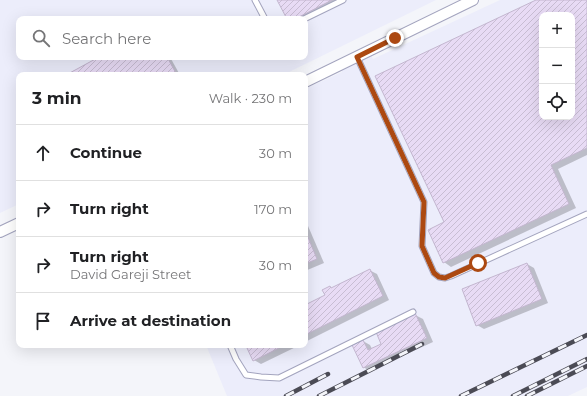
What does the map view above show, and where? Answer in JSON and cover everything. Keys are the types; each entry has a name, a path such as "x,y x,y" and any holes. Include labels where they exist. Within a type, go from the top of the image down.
{"street":[{"path":"308,81 473,0"},
{"path":"0,231 16,224"}],"lane":[{"path":"256,0 264,16"},
{"path":"308,17 343,0"},
{"path":"357,57 424,202 422,246 434,273 439,277 445,278 451,276 587,214"},
{"path":"231,348 246,375 279,378 413,312"}],"shaded area":[{"path":"0,0 436,0 289,72 16,72 16,205 0,213"},
{"path":"500,0 587,0 587,387 568,396 227,396 207,348 308,348 308,88 342,72 340,65 369,51 373,59"}],"building":[{"path":"277,0 332,0 301,16 285,16"},
{"path":"536,0 587,0 587,148 551,165 569,204 443,263 428,230 444,222 375,76"},
{"path":"94,60 169,60 175,72 72,72"},
{"path":"308,237 317,259 308,263"},
{"path":"527,263 542,299 476,326 462,289"},
{"path":"370,269 383,296 308,334 308,304 325,295 322,290 330,286 331,288"},
{"path":"415,313 427,338 363,368 352,345 363,340 368,350 381,344 376,332"},
{"path":"247,348 279,348 253,361"}],"railway":[{"path":"461,396 587,335"},
{"path":"319,396 422,344"},
{"path":"513,396 587,359"},
{"path":"527,396 587,366"},
{"path":"286,396 328,374"}],"route":[{"path":"395,38 357,57 424,202 422,246 434,273 439,277 445,278 478,263"}]}
